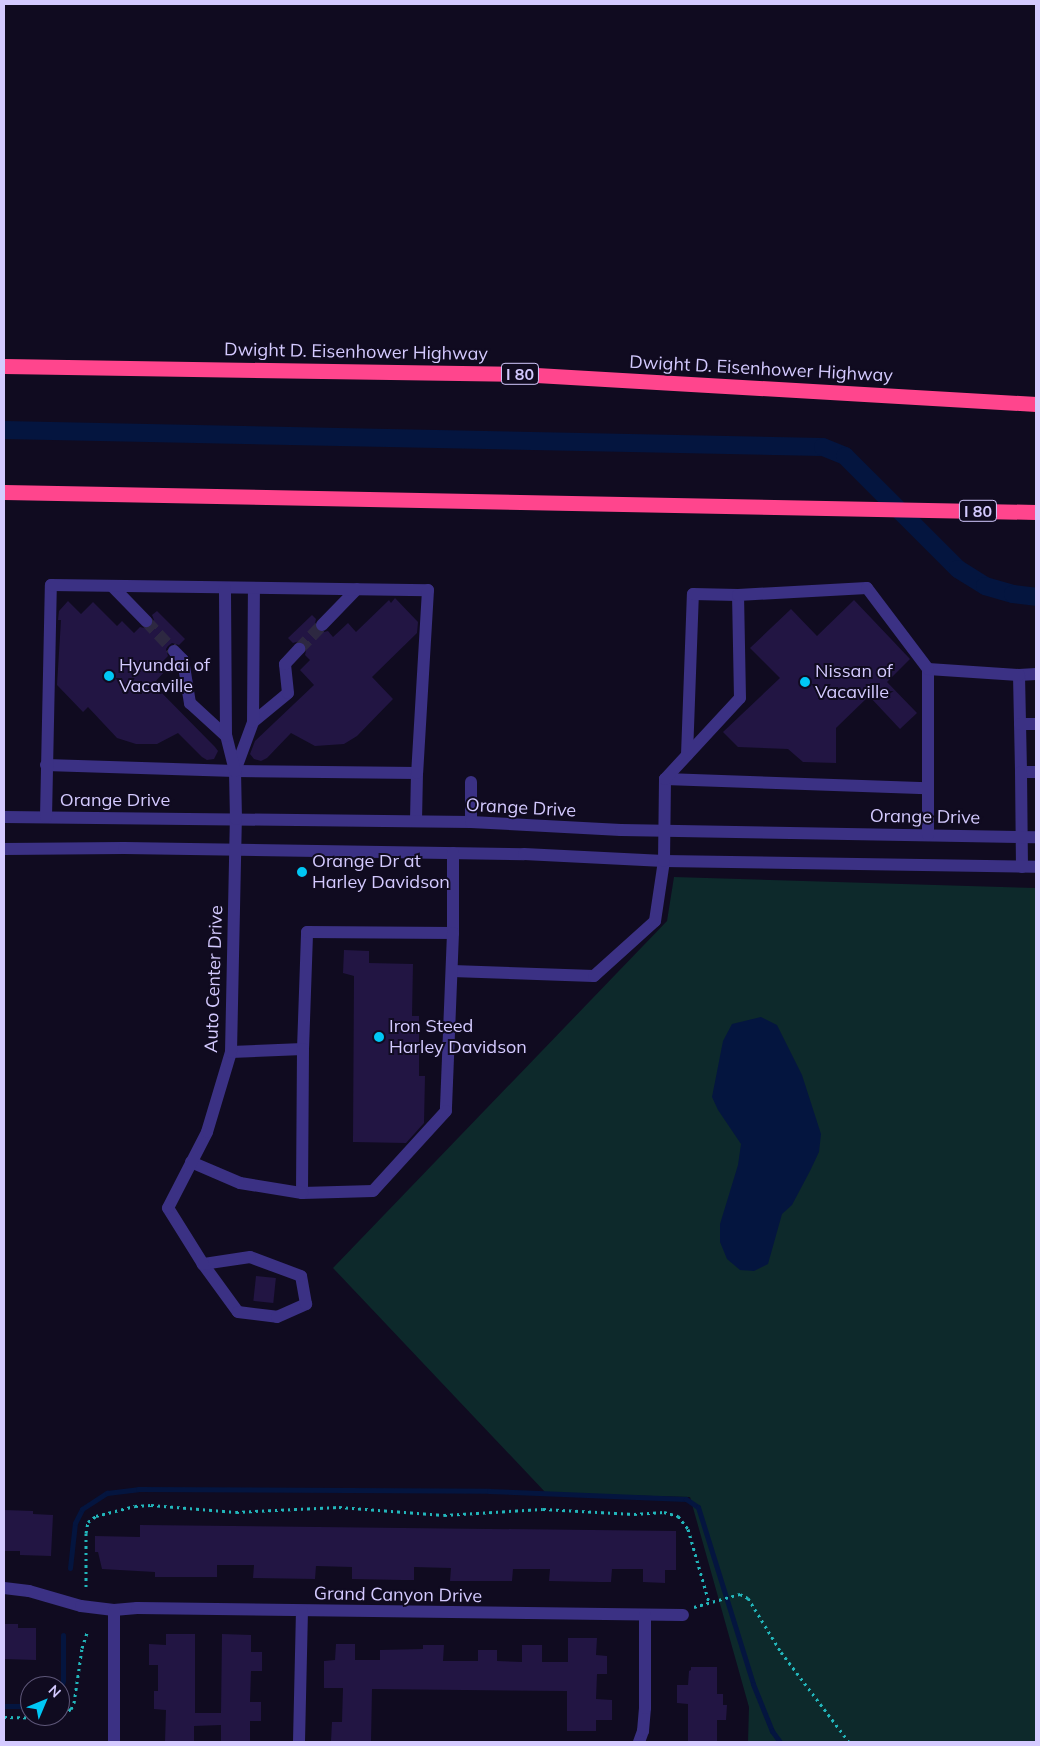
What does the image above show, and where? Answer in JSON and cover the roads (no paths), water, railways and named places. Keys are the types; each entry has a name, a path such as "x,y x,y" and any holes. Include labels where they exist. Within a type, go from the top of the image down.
{"highway":[{"name":"Dwight D. Eisenhower Highway","path":"4,366 519,374 1036,404"},
{"name":"I 80","path":"4,492 1036,512"}],"street":[{"path":"46,817 51,585 428,590 417,773 416,822"},
{"path":"112,586 146,621"},
{"path":"225,588 226,736 235,771"},
{"path":"235,771 253,722 254,588"},
{"path":"687,756 693,594 738,595 867,588 928,670 928,835"},
{"path":"322,625 358,589"},
{"path":"452,971 594,976 655,922 664,861 665,779 740,698 738,595"},
{"path":"253,722 288,693 285,664 299,649"},
{"path":"174,650 184,660 190,703 226,736"},
{"path":"928,670 1036,674"},
{"path":"1019,674 1022,866"},
{"path":"1020,724 1036,724"},
{"path":"46,765 235,771 417,773"},
{"name":"Auto Center Drive","path":"203,1264 168,1208 207,1132 231,1052 236,819 235,771"},
{"path":"1021,772 1036,772"},
{"path":"665,779 927,788"},
{"path":"471,782 471,822"},
{"name":"Orange Drive","path":"4,817 471,822 664,831 1036,836"},
{"path":"4,848 453,853 664,861 1036,867"},
{"path":"191,1162 240,1183 302,1193 372,1191 446,1111 452,971 453,853"},
{"path":"302,1193 303,1050 307,932 453,933"},
{"path":"231,1052 303,1050"},
{"path":"250,1257 301,1276 306,1304 277,1317 238,1312 203,1264 250,1257"},
{"name":"Grand Canyon Drive","path":"4,1588 29,1591 81,1606 114,1610 137,1608 683,1615"},
{"path":"114,1610 114,1742"},
{"path":"299,1742 302,1611"},
{"path":"639,1742 643,1731 645,1708 645,1615"}],"water":[{"path":"761,1017 777,1025 802,1075 821,1134 819,1152 810,1171 792,1205 782,1214 768,1264 754,1271 740,1270 727,1259 720,1242 720,1224 738,1165 741,1144 718,1110 712,1097 723,1041 732,1024"}],"waterway":[{"path":"4,430 823,447 845,456 958,569 985,586 1013,594 1036,597"},
{"path":"70,1568 75,1523 82,1509 107,1493 138,1489 489,1491 686,1499 698,1507 753,1684 772,1731 780,1742"},
{"path":"63,1635 63,1676"},
{"path":"4,1706 20,1706"}],"tunnel":[{"path":"146,621 174,651"},
{"path":"299,649 322,625"}],"place":[{"name":"Hyundai of Vacaville","path":"109,676"},
{"name":"Nissan of Vacaville","path":"805,682"},
{"name":"Orange Dr at Harley Davidson","path":"302,872"},
{"name":"Iron Steed Harley Davidson","path":"379,1037"}]}
